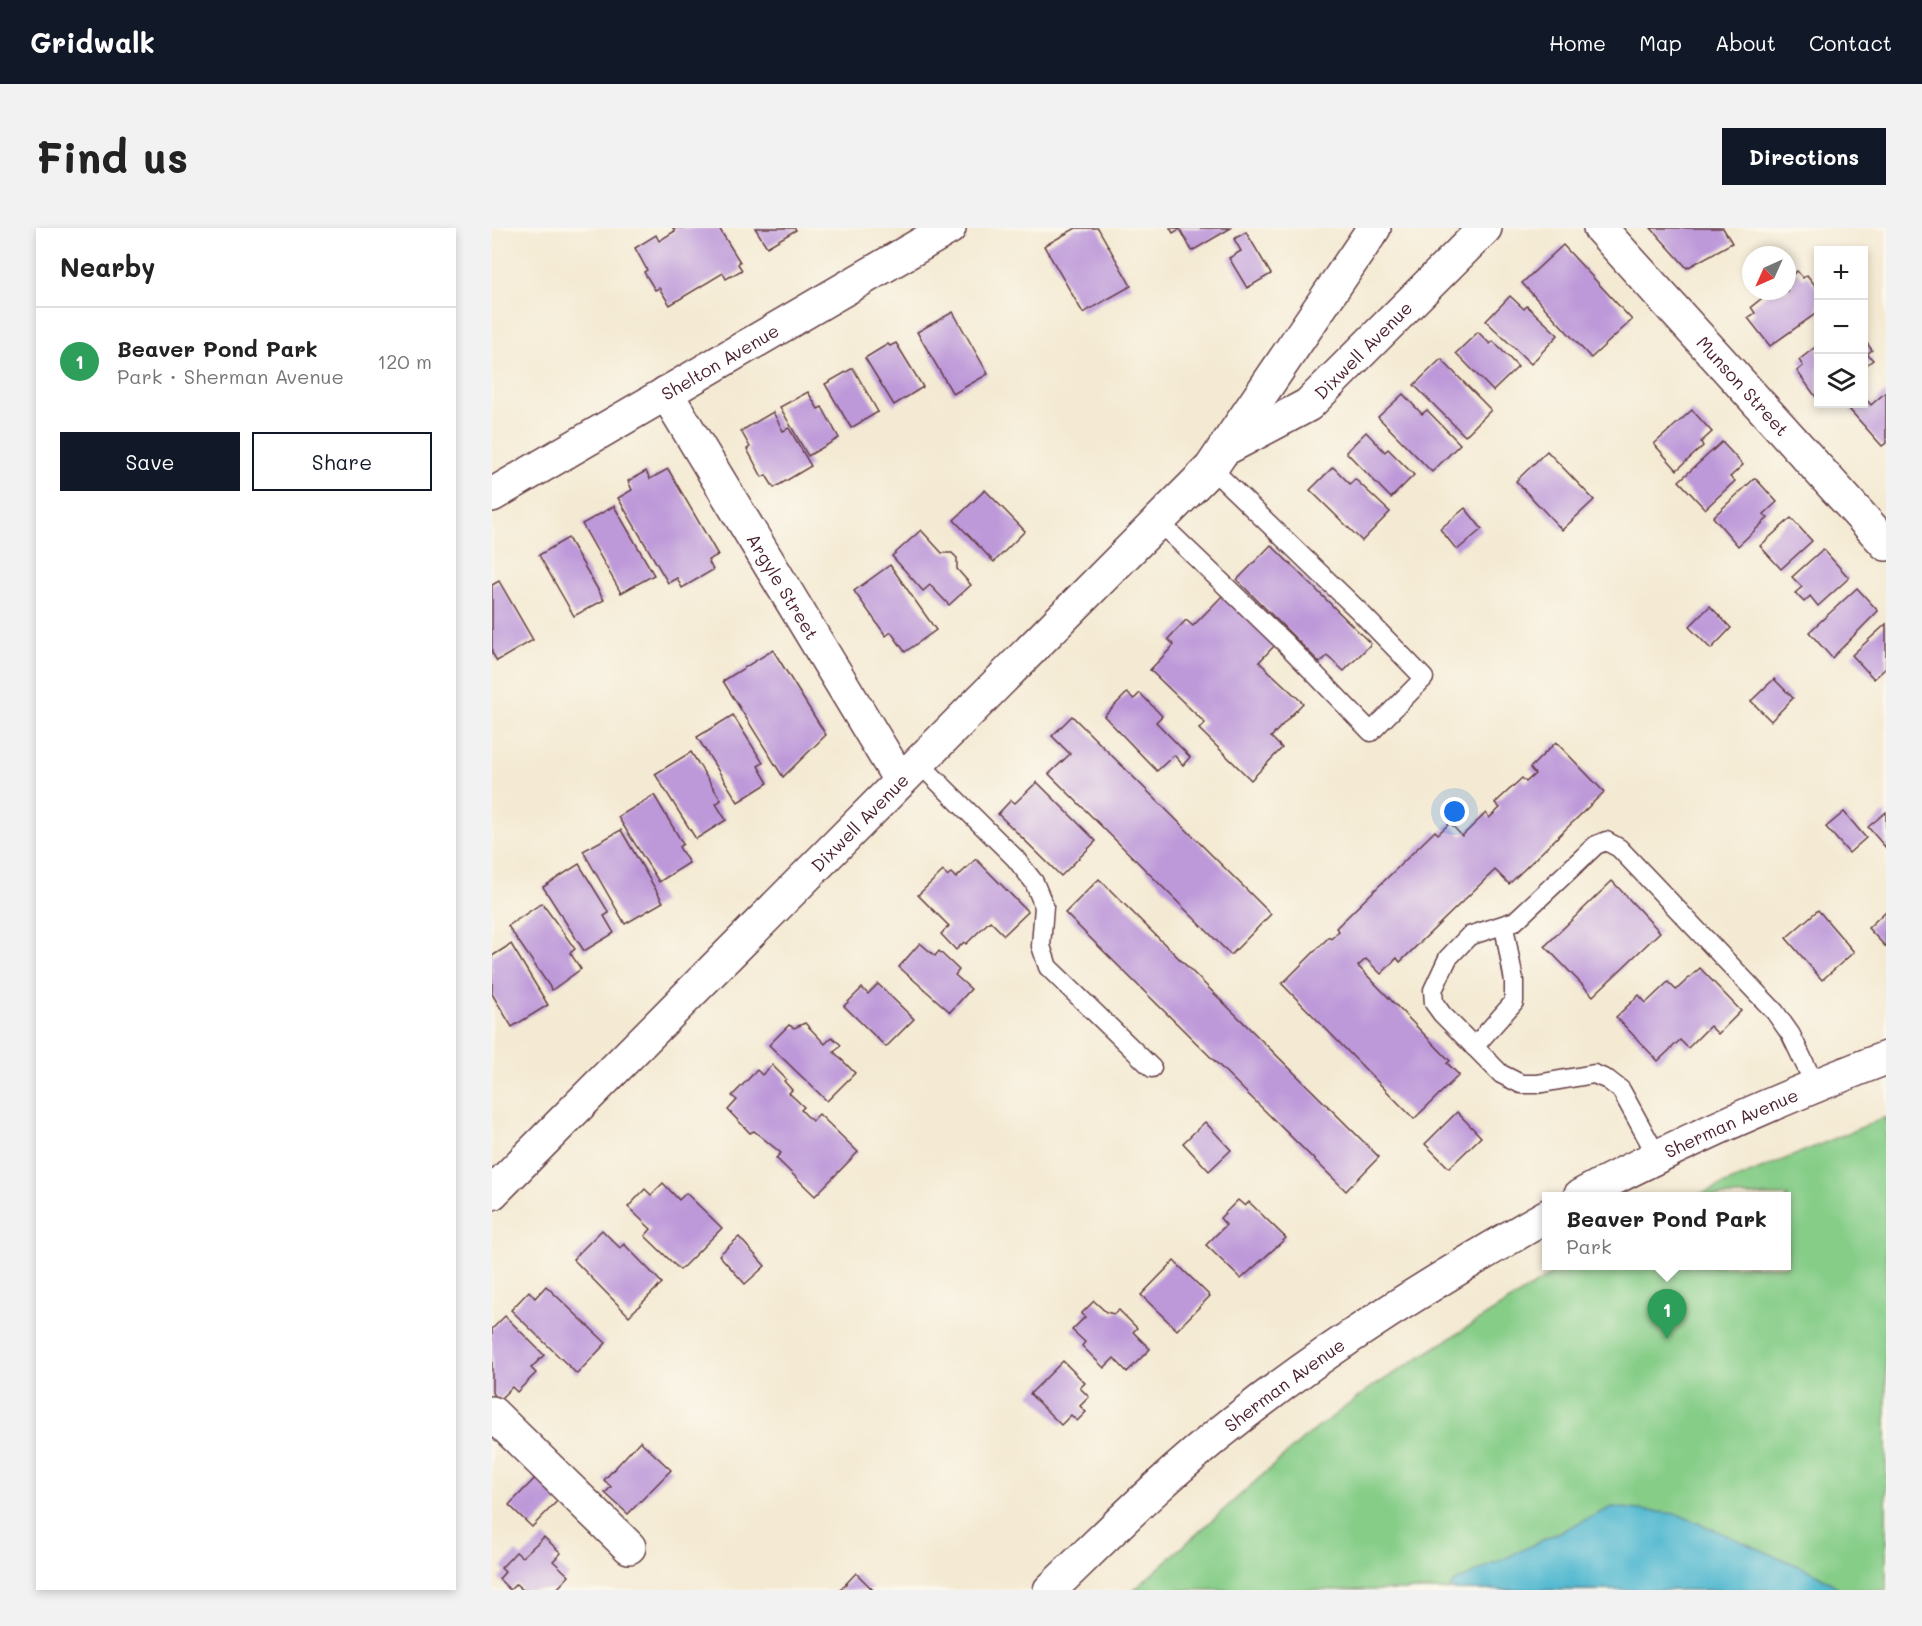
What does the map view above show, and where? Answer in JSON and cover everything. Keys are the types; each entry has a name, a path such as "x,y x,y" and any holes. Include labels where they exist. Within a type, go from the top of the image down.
{"main road":[{"name":"Shelton Avenue","path":"492,495 949,228"},
{"name":"Dixwell Avenue","path":"492,1193 1159,522 1217,459 1374,228"},
{"name":"Dixwell Avenue","path":"1217,459 1308,405 1485,228"},
{"name":"Munson Street","path":"1600,228 1886,544"},
{"name":"Argyle Street","path":"666,393 909,771"},
{"name":"Sherman Avenue","path":"1589,1192 1657,1156 1815,1085 1886,1058"},
{"name":"Sherman Avenue","path":"1050,1590 1132,1510 1234,1421 1388,1312 1542,1219"},
{"path":"492,1413 630,1547"}],"lane":[{"path":"1159,522 1285,643 1371,732 1424,678 1217,459"},
{"path":"909,771 1015,858 1034,882 1044,906 1041,946 1048,967 1152,1068"},
{"path":"1657,1156 1621,1090 1608,1080 1594,1074 1537,1084 1521,1084 1501,1074 1434,1003 1433,990 1448,958 1469,936 1515,921 1596,845 1606,841 1619,848 1775,1012 1791,1035 1815,1085"},
{"path":"1474,1047 1514,1002 1514,981 1504,926"}],"green space":[{"path":"1886,1117 1886,1590 1134,1590 1303,1439 1369,1389 1559,1270 1791,1270 1791,1192 1706,1192"}],"water":[{"path":"1612,1507 1677,1514 1813,1572 1842,1590 1449,1590 1453,1583"}],"building":[{"path":"673,228 719,228 740,262 738,264 742,270 726,279 723,273 670,305 659,288 655,290 644,272 647,270 635,248 656,235 659,241 675,231"},
{"path":"755,228 794,228 796,230 767,247"},
{"path":"1076,228 1098,228 1131,286 1083,313 1044,246"},
{"path":"1170,228 1231,228 1192,251 1180,229 1173,233"},
{"path":"1651,228 1723,228 1732,243 1687,268"},
{"path":"1246,232 1271,274 1247,288 1229,258 1241,251 1234,239"},
{"path":"1563,245 1632,320 1591,358 1522,283"},
{"path":"1796,272 1803,278 1807,275 1814,284 1814,315 1770,346 1748,318 1755,313 1751,307 1760,300 1796,300"},
{"path":"1510,296 1524,309 1527,306 1558,335 1531,364 1486,321"},
{"path":"953,312 988,374 953,394 917,332"},
{"path":"1478,332 1490,344 1493,341 1518,367 1493,391 1456,353"},
{"path":"896,343 923,387 894,405 865,358 888,344 890,346"},
{"path":"1814,348 1814,394 1797,371 1803,366 1799,360"},
{"path":"1441,359 1491,410 1465,436 1414,385"},
{"path":"853,368 878,412 851,428 825,384"},
{"path":"808,392 818,409 822,407 839,438 808,456 780,407"},
{"path":"1886,392 1886,443 1882,446 1850,410 1868,408 1868,402 1871,405"},
{"path":"1403,394 1422,414 1427,410 1460,444 1432,472 1378,417"},
{"path":"1692,410 1712,432 1701,442 1703,446 1677,470 1654,444"},
{"path":"773,412 783,431 789,428 811,466 774,488 766,475 762,477 747,449 750,447 741,431"},
{"path":"1366,432 1385,452 1388,449 1414,475 1391,498 1346,452"},
{"path":"1722,442 1743,465 1730,477 1735,481 1705,509 1679,481"},
{"path":"1547,451 1594,500 1562,530 1516,481"},
{"path":"1333,467 1350,484 1355,479 1390,512 1362,541 1310,490"},
{"path":"668,469 718,555 708,560 713,570 682,588 677,578 668,583 618,498 632,490 628,481 646,471 650,479"},
{"path":"1755,478 1777,502 1764,514 1768,518 1738,546 1713,517"},
{"path":"985,490 1025,531 994,562 954,520"},
{"path":"614,506 654,575 621,593 582,524"},
{"path":"1465,508 1482,529 1457,550 1440,529"},
{"path":"1791,518 1812,541 1781,569 1760,546"},
{"path":"921,530 942,553 952,553 957,558 957,569 971,585 949,605 930,585 923,591 892,556"},
{"path":"568,538 604,600 574,616 539,555"},
{"path":"1271,545 1371,644 1344,671 1327,656 1320,663 1237,580"},
{"path":"1823,549 1849,578 1818,606 1810,596 1804,602 1795,593 1802,587 1792,577"},
{"path":"890,565 936,630 905,652 891,632 886,636 854,591"},
{"path":"499,581 533,640 497,661 492,653 492,585"},
{"path":"1857,588 1878,611 1832,658 1809,632"},
{"path":"1224,594 1276,644 1259,662 1303,703 1271,737 1282,748 1251,780 1199,729 1205,723 1150,670 1174,645 1168,639 1186,620 1193,626"},
{"path":"1710,606 1731,628 1711,649 1689,627"},
{"path":"1886,624 1886,668 1874,679 1852,655"},
{"path":"773,650 826,735 783,777 723,681"},
{"path":"1774,679 1793,698 1771,721 1751,701"},
{"path":"1127,693 1134,699 1140,693 1162,716 1156,722 1190,757 1183,765 1174,755 1157,771 1104,716"},
{"path":"733,715 763,763 758,766 768,783 738,802 697,737"},
{"path":"1072,716 1271,914 1231,955 1049,774 1070,754 1052,736"},
{"path":"1556,742 1604,792 1509,884 1495,870 1400,962 1397,958 1381,974 1366,959 1358,966 1450,1061 1447,1063 1459,1075 1414,1119 1282,984 1329,937 1331,939 1339,931 1336,928 1435,831 1438,834 1450,823 1462,836 1486,813 1489,818 1500,808 1495,803 1522,778 1526,782 1535,774 1530,768"},
{"path":"691,752 721,800 716,804 726,820 696,839 655,774"},
{"path":"1037,782 1096,841 1061,876 998,814 1011,800 1015,803"},
{"path":"654,795 683,844 679,847 689,863 659,882 618,817"},
{"path":"1844,812 1866,838 1849,853 1826,827"},
{"path":"1886,812 1886,848 1868,827"},
{"path":"621,830 663,902 625,924 583,851"},
{"path":"976,859 1028,912 1004,935 990,921 966,944 964,942 956,950 941,934 949,926 918,895 943,871 947,876 951,873 956,878"},
{"path":"579,864 609,913 604,916 614,933 584,951 543,887"},
{"path":"1099,879 1379,1157 1346,1191 1065,913"},
{"path":"1612,881 1660,932 1593,996 1545,946"},
{"path":"542,903 575,949 570,953 581,969 552,990 508,926"},
{"path":"1818,910 1854,952 1822,980 1786,938"},
{"path":"1886,911 1886,947 1868,928"},
{"path":"920,943 935,956 939,951 959,970 955,975 971,989 950,1012 899,967"},
{"path":"511,944 548,1005 512,1027 492,994 492,956"},
{"path":"1700,968 1741,1011 1718,1034 1710,1026 1688,1048 1680,1040 1658,1061 1616,1017 1639,995 1646,1003 1668,982 1676,990"},
{"path":"878,984 914,1019 886,1047 844,1006 862,988 868,994"},
{"path":"805,1023 825,1044 832,1037 841,1045 834,1052 855,1073 827,1101 769,1045 789,1025 794,1028"},
{"path":"772,1065 786,1079 784,1081 792,1090 789,1093 804,1107 801,1110 812,1121 819,1114 858,1152 815,1196 776,1158 781,1153 754,1131 750,1133 728,1110 737,1100 732,1096 757,1070 762,1075"},
{"path":"1457,1112 1481,1137 1449,1168 1425,1144"},
{"path":"1205,1122 1231,1150 1209,1171 1183,1143"},
{"path":"663,1183 679,1200 686,1193 722,1228 680,1270 645,1236 651,1229 628,1207 645,1189 651,1195"},
{"path":"1238,1200 1245,1206 1249,1202 1286,1238 1241,1279 1206,1245 1226,1225 1220,1218"},
{"path":"602,1230 620,1248 624,1244 662,1283 629,1316 573,1259"},
{"path":"739,1237 765,1266 745,1284 719,1255"},
{"path":"1174,1261 1210,1296 1177,1330 1141,1295"},
{"path":"546,1286 606,1343 577,1374 511,1310 529,1291 535,1298"},
{"path":"1094,1301 1106,1312 1114,1314 1119,1310 1137,1328 1133,1332 1150,1349 1127,1372 1114,1358 1104,1368 1082,1346 1085,1342 1072,1330 1085,1317 1081,1314"},
{"path":"505,1316 544,1355 531,1368 536,1373 517,1392 512,1387 499,1400 492,1393 492,1329"},
{"path":"1063,1361 1085,1383 1080,1388 1089,1397 1080,1406 1086,1412 1077,1421 1071,1415 1061,1425 1030,1394"},
{"path":"640,1441 671,1470 628,1514 605,1493 611,1487 604,1480"},
{"path":"542,1471 565,1493 532,1527 509,1505"},
{"path":"544,1537 561,1553 553,1561 569,1576 556,1590 523,1590 516,1584 510,1590 499,1579 505,1572 501,1568 516,1552 522,1557"},
{"path":"856,1573 873,1590 840,1590"}],"place":[{"name":"Beaver Pond Park","path":"1667,1339"}]}
